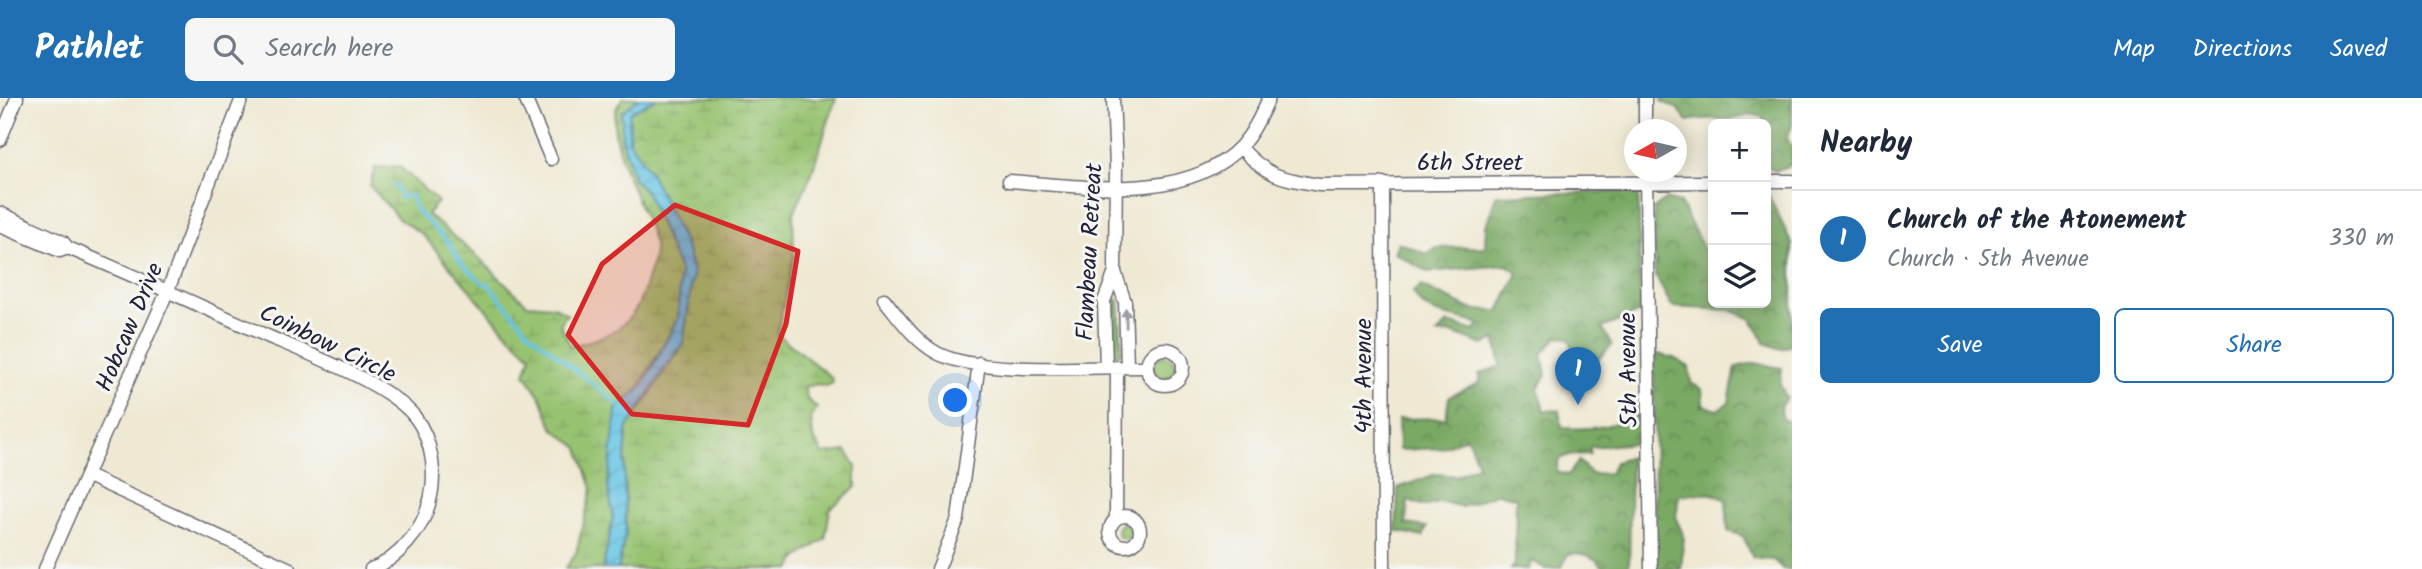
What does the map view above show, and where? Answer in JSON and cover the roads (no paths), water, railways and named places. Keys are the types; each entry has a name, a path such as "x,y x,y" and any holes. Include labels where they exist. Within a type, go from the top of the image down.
{"street":[{"path":"0,140 16,98"},
{"name":"Hobcaw Drive","path":"45,569 168,290 242,98"},
{"path":"524,98 551,159"},
{"name":"Flambeau Retreat","path":"1113,98 1115,272 1104,301 1117,367 1116,519"},
{"path":"1009,181 1115,187 1176,181 1208,169 1240,147 1253,131 1269,98"},
{"path":"1645,98 1645,119"},
{"name":"6th Street","path":"1240,147 1261,169 1284,179 1319,185 1624,178"},
{"name":"6th Street","path":"1687,180 1708,182"},
{"path":"1771,181 1792,181"},
{"name":"5th Avenue","path":"1646,182 1651,569"},
{"name":"4th Avenue","path":"1383,183 1384,569"},
{"path":"0,213 63,242 68,248 60,251 0,226"},
{"name":"Coinbow Circle","path":"68,248 325,361 389,395 415,418 430,450 433,488 425,518 402,549 371,569"},
{"path":"1115,272 1125,302 1117,367"},
{"path":"884,299 915,337 947,358 1034,368 1147,367"},
{"path":"938,569 958,519 979,363"},
{"path":"88,476 290,569"}],"water":[{"path":"639,98 656,98 630,112 629,141 651,174 686,247 693,273 683,345 667,364 627,429 624,476 626,530 618,569 603,569 613,517 608,485 616,410 642,387 678,319 680,272 647,193 634,179 622,138 622,112"}],"waterway":[{"path":"393,186 397,186 401,198 411,195 416,210 448,242 461,263 483,283 487,283 530,333 620,406"}],"place":[{"name":"Church of the Atonement","path":"1578,405"}]}
